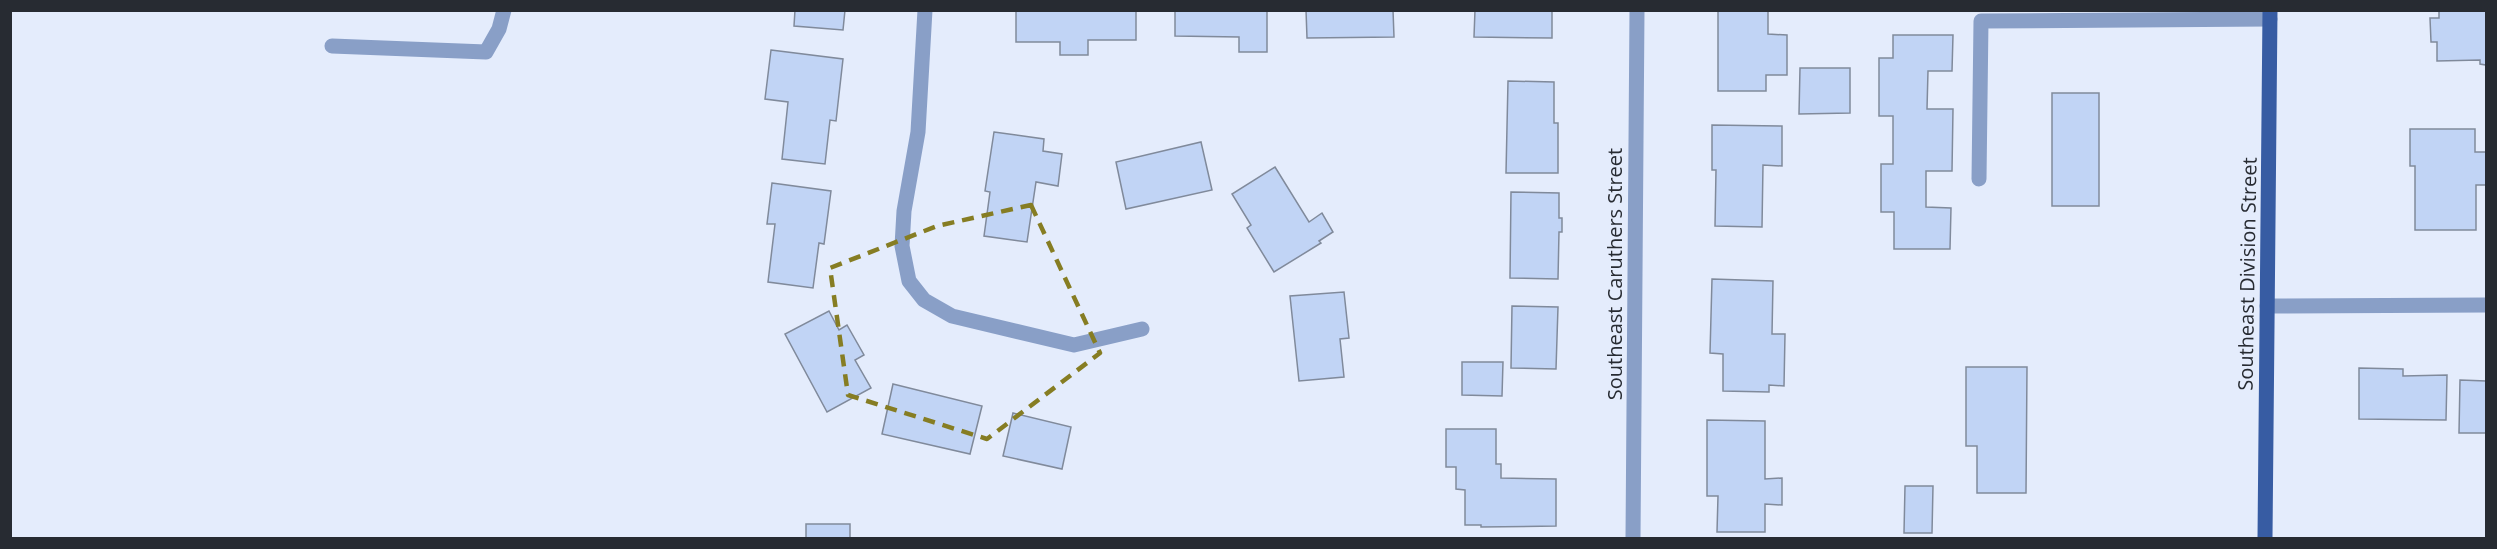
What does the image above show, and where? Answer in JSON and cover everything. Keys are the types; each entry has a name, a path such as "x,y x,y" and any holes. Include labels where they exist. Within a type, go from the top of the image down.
{"main road":[{"name":"Southeast Division Street","path":"2265,538 2270,15"}],"street":[{"path":"332,46 486,52 499,29 504,10"},
{"path":"925,10 918,132 904,211 902,246 909,281 924,300 952,316 1074,345 1142,329"},
{"name":"Southeast Caruthers Street","path":"1633,538 1637,10"},
{"path":"1978,179 1981,21 2270,15"},
{"path":"2267,306 2487,305"}],"highlighted area":[{"path":"1031,205 1100,353 987,439 848,395 830,268 937,226"}],"building":[{"path":"795,10 845,10 843,30 794,26"},
{"path":"1016,10 1136,10 1136,40 1088,40 1088,55 1060,55 1060,42 1016,42"},
{"path":"1175,10 1267,10 1267,52 1239,52 1239,37 1175,36"},
{"path":"1306,10 1393,10 1394,37 1307,38"},
{"path":"1475,10 1552,10 1552,38 1474,37"},
{"path":"1718,10 1768,10 1768,34 1787,35 1787,75 1766,75 1766,91 1718,91"},
{"path":"2439,10 2486,10 2486,65 2480,64 2480,60 2437,61 2437,42 2431,42 2430,18 2439,18"},
{"path":"1893,35 1953,35 1952,71 1928,71 1927,109 1953,109 1952,171 1926,171 1926,207 1951,208 1950,249 1894,249 1894,212 1881,212 1881,164 1893,164 1893,116 1879,116 1879,58 1893,58"},
{"path":"771,50 843,59 836,121 830,120 825,164 782,159 788,102 765,99"},
{"path":"1800,68 1850,68 1850,113 1799,114"},
{"path":"1508,81 1554,82 1554,123 1558,123 1558,173 1506,173"},
{"path":"2052,93 2099,93 2099,206 2052,206"},
{"path":"1712,125 1782,126 1782,166 1763,165 1762,227 1715,226 1716,170 1712,170"},
{"path":"2410,129 2475,129 2475,152 2486,152 2486,185 2476,185 2476,230 2415,230 2415,166 2410,166"},
{"path":"994,132 1044,139 1043,151 1062,154 1058,186 1036,182 1027,242 984,236 990,192 985,191"},
{"path":"1201,142 1212,190 1126,209 1116,162"},
{"path":"1275,167 1309,222 1322,213 1333,232 1319,241 1321,243 1274,272 1247,228 1251,225 1232,194"},
{"path":"772,183 831,191 824,244 819,243 813,288 768,282 775,224 767,224"},
{"path":"1511,192 1559,193 1559,218 1562,218 1562,232 1559,232 1558,279 1510,278"},
{"path":"1712,279 1773,281 1772,334 1785,334 1784,386 1769,385 1769,392 1723,391 1723,354 1710,353"},
{"path":"1344,292 1349,338 1340,339 1344,377 1299,381 1290,296"},
{"path":"1512,306 1558,307 1556,369 1511,368"},
{"path":"829,311 839,330 847,325 864,355 855,360 871,388 827,412 785,334"},
{"path":"1462,362 1503,362 1502,396 1462,395"},
{"path":"1966,367 2027,367 2026,493 1977,493 1977,446 1966,446"},
{"path":"2359,368 2403,369 2403,376 2447,375 2446,420 2359,419"},
{"path":"2460,380 2486,381 2486,433 2459,433"},
{"path":"893,384 982,406 970,454 882,434"},
{"path":"1013,413 1071,427 1062,469 1003,456"},
{"path":"1707,420 1765,421 1765,479 1782,478 1782,505 1765,504 1765,532 1717,532 1718,496 1707,496"},
{"path":"1446,429 1496,429 1496,464 1501,464 1501,478 1556,479 1556,526 1481,527 1481,525 1465,525 1465,490 1456,489 1456,467 1446,467"},
{"path":"1905,486 1933,486 1932,533 1904,533"},
{"path":"806,524 850,524 850,538 806,538"}]}
